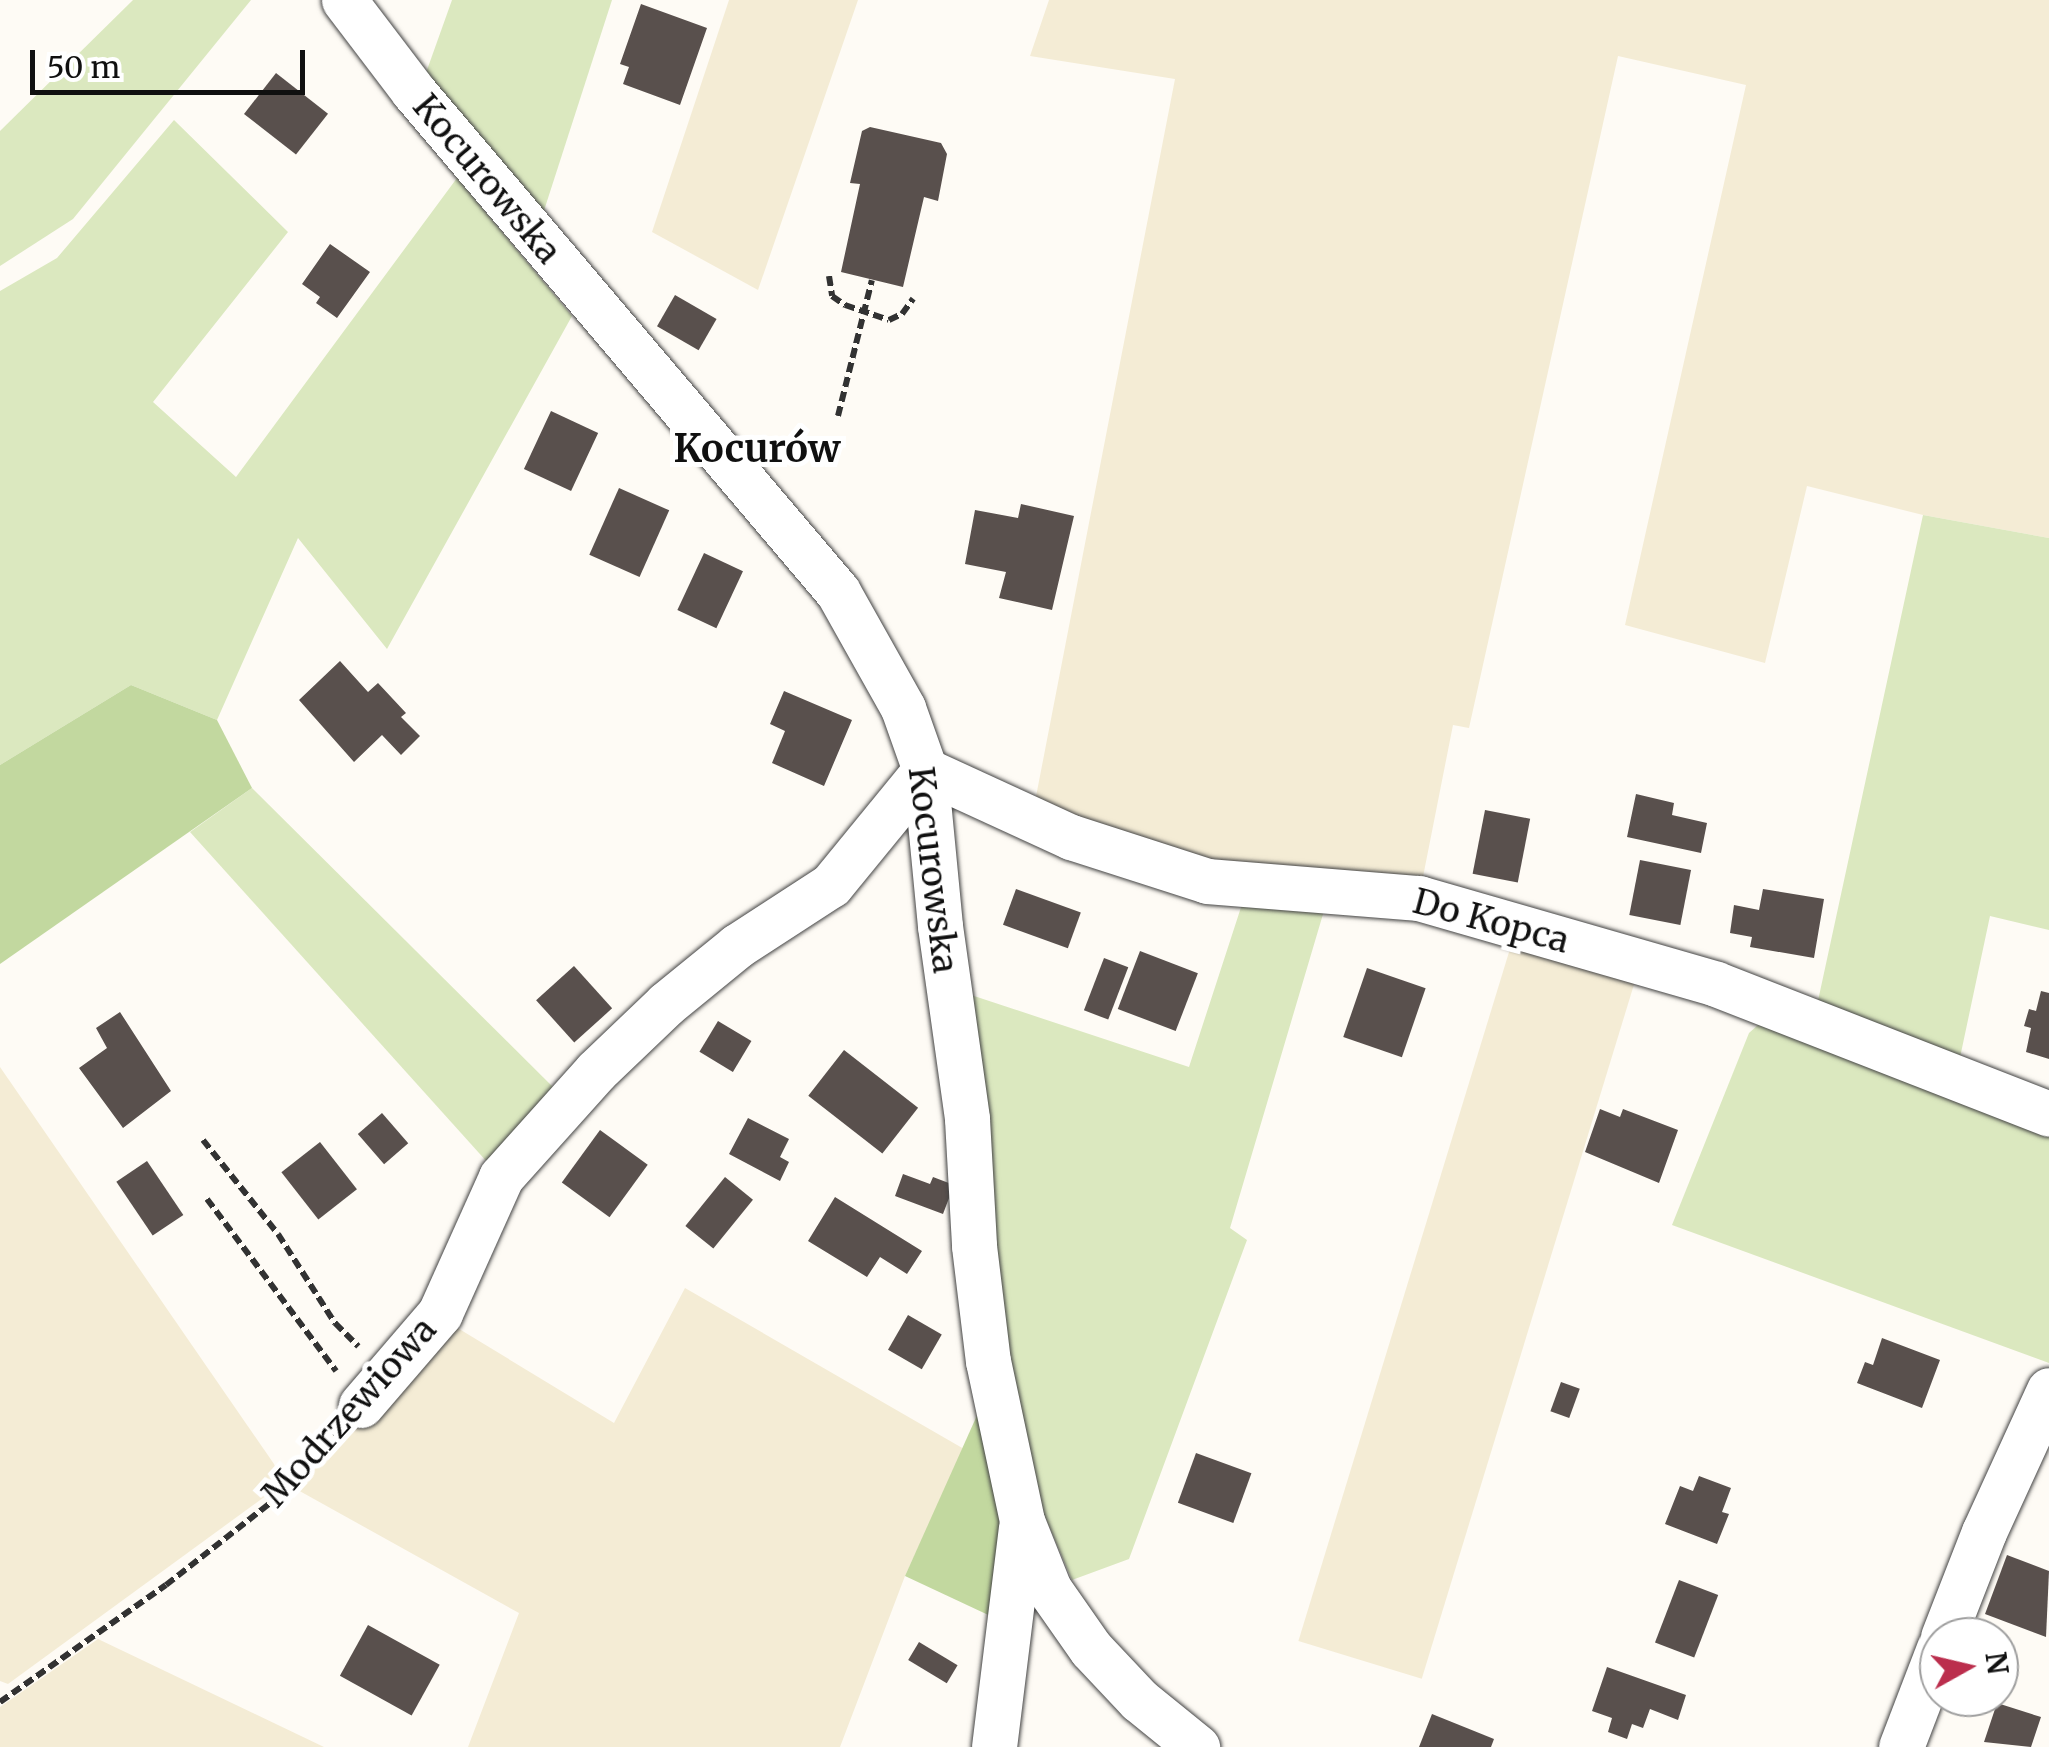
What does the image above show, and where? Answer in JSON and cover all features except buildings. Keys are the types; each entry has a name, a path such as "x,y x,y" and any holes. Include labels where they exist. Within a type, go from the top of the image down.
{"street":[{"name":"Kocurowska","path":"344,0 413,91 838,592 903,708 925,770 940,926 967,1119 974,1246 988,1361 1022,1521 1048,1589 1091,1650 1139,1700 1197,1747"},
{"name":"Do Kopca","path":"925,770 1071,837 1207,881 1419,898 1716,984 2049,1114"},
{"name":"Modrzewiowa","path":"361,1404 440,1313 500,1177 596,1071 666,1004 737,946 830,885 925,770"},
{"path":"1951,1617 1984,1532 2049,1390"},
{"path":"994,1747 1022,1521"},
{"path":"1901,1747 1919,1700"}],"path":[{"path":"829,276 832,296 890,320 902,314 913,299"},
{"path":"838,416 872,280"},
{"path":"204,1140 278,1234 350,1339 367,1353 398,1360"},
{"path":"208,1199 361,1404"},
{"name":"Modrzewiowa","path":"0,1702 166,1585 284,1492 361,1404"}],"shaded area":[{"path":"729,0 858,0 758,290 652,232"},
{"path":"1049,0 2049,0 2049,538 1923,515 1807,486 1765,663 1625,625 1746,85 1618,56 1469,728 1453,725 1421,887 1210,871 1033,812 1175,79 1030,56"},
{"path":"1513,939 1636,977 1422,1679 1298,1641"},
{"path":"0,1067 274,1464 282,1484 8,1684 0,1681"},
{"path":"685,1288 964,1449 905,1576 840,1747 468,1747 519,1613 296,1489 446,1321 614,1423"},
{"path":"98,1639 324,1747 0,1747 0,1707"}],"green space":[{"path":"133,0 251,0 73,219 0,266 0,131"},
{"path":"452,0 612,0 539,226 422,84"},
{"path":"174,120 288,232 153,402 236,477 457,178 572,316 387,649 298,538 217,720 131,685 0,765 0,291 57,258"},
{"path":"1923,515 2049,538 2049,930 1990,916 1958,1067 1816,1010"},
{"path":"131,685 217,720 252,788 0,964 0,765"},
{"path":"252,788 564,1098 497,1173 190,832"},
{"path":"1245,895 1326,904 1230,1228 1247,1240 1129,1559 1072,1580 1040,1505 1011,1397 965,993 1189,1067"},
{"path":"1759,1024 2049,1126 2049,1363 1672,1225 1749,1033"},
{"path":"983,1402 1008,1537 999,1620 905,1576"}],"district":[{"name":"Kocurów","path":"757,449"}]}
